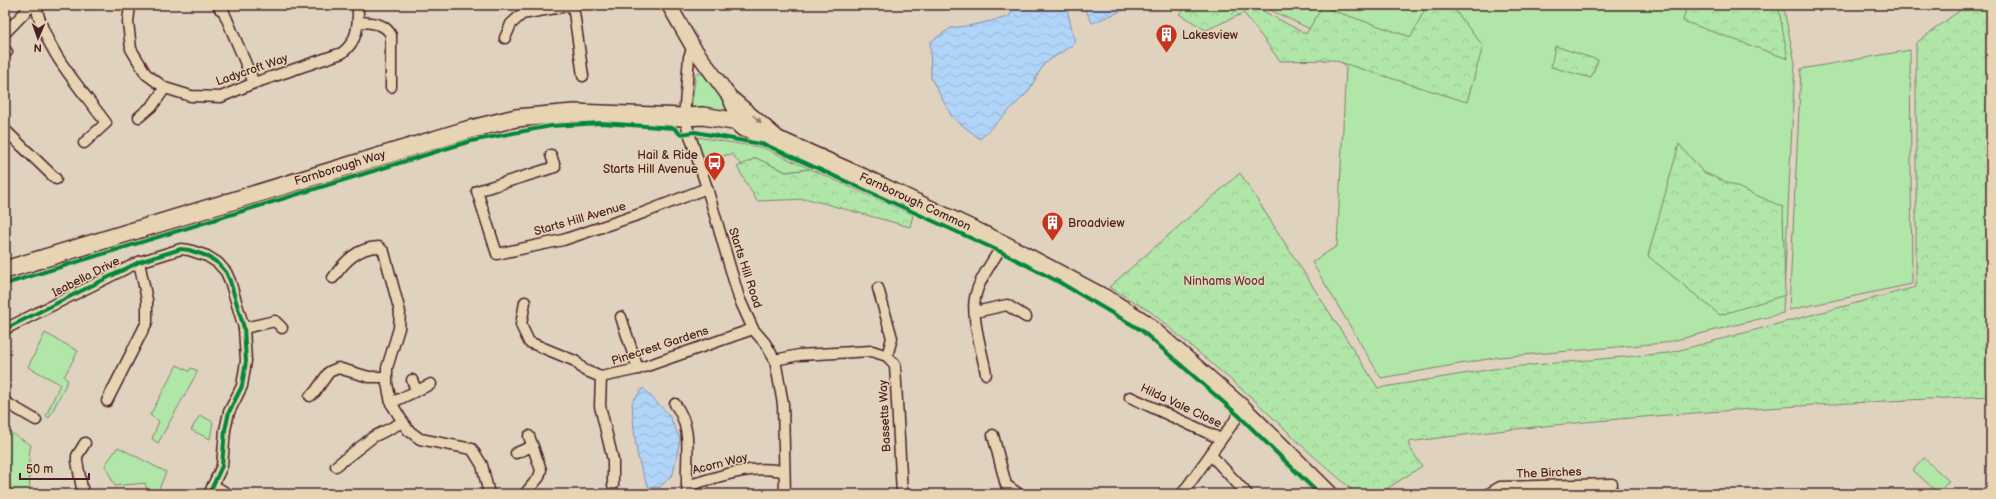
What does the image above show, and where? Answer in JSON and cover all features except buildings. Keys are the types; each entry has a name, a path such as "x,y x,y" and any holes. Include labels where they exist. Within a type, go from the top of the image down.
{"highway":[{"name":"Farnborough Way","path":"5,270 483,126 516,118 557,114 608,113 684,117"},
{"name":"Farnborough Common","path":"684,117 703,116 783,142 864,178 1003,244 1108,300 1143,322 1242,409 1329,494"}],"main road":[{"path":"669,5 693,47 729,96 746,129"},
{"path":"729,96 783,142"}],"street":[{"path":"5,33 32,5"},
{"path":"36,5 38,16 55,56 106,123 84,143"},
{"name":"Ladycroft Way","path":"130,5 128,22 131,49 146,74 165,88 191,96 221,97 254,83 342,53 355,39 358,33 358,5"},
{"path":"505,38 511,24 522,14 573,5 583,76"},
{"path":"220,9 224,10 254,83"},
{"path":"358,22 383,26 388,29 391,35 391,87"},
{"path":"684,117 689,57 693,47"},
{"path":"139,117 153,105 165,88"},
{"name":"Starts Hill Road","path":"684,117 707,188 738,298 753,329 766,343 775,360 783,404 783,471 785,494"},
{"path":"5,130 56,178"},
{"name":"Starts Hill Avenue","path":"551,155 555,167 477,191 497,254 563,240 643,213 707,188"},
{"path":"986,374 974,312 975,298 980,283 1003,244"},
{"path":"333,278 347,261 361,251 379,247 384,252 394,286 400,319 386,377 391,403 408,430 420,439 472,449 482,465 489,494"},
{"name":"Isabella Drive","path":"5,329 139,262 182,249 197,252 213,260 226,272 244,328 246,348 245,376 242,386 229,412 225,430 222,466 211,490"},
{"path":"107,401 147,322 147,300 139,262"},
{"path":"775,360 799,355 872,352 887,356 892,338 878,288"},
{"name":"Pinecrest Gardens","path":"525,302 521,326 529,342 575,361 584,370 602,377 638,369 753,329"},
{"path":"974,312 1007,305 1026,317"},
{"path":"621,317 638,369"},
{"path":"244,328 275,321 282,328"},
{"name":"Bassetts Way","path":"887,356 895,365 902,494"},
{"path":"310,396 315,392 329,372 338,368 369,377 386,377"},
{"path":"602,377 600,406 613,460 613,485"},
{"path":"412,380 416,390"},
{"path":"391,403 431,384"},
{"name":"Hilda Vale Close","path":"1130,397 1221,439"},
{"path":"5,402 36,420"},
{"path":"675,404 681,413 688,435 688,490"},
{"path":"1182,494 1211,455 1242,409"},
{"path":"336,466 373,437 403,422"},
{"path":"993,435 1006,485 1019,494"},
{"path":"516,453 531,441 540,467 540,473 525,494"},
{"path":"84,494 77,456 85,443"},
{"path":"1211,455 1247,494"},
{"name":"Acorn Way","path":"688,490 747,469 768,468 783,471"},
{"name":"The Birches","path":"1488,494 1500,487 1612,484"},
{"path":"211,490 228,494"}],"green space":[{"path":"1189,5 1252,5 1306,34 1322,7 1411,37 1427,5 1451,5 1483,46 1467,102 1333,60 1280,61 1244,13 1206,30 1179,14"},
{"path":"1260,5 1783,5 1795,63 1783,313 1664,343 1499,357 1381,378 1312,262 1337,246 1346,67 1310,29"},
{"path":"1687,5 1778,5 1788,59 1683,21"},
{"name":"Ninhams Wood","path":"1967,5 1991,5 1991,396 1845,403 1626,418 1408,442 1410,448 1422,466 1379,494 1357,494 1310,453 1251,397 1151,312 1109,287 1240,173 1378,388 1499,368 1669,353 1916,287 1916,43"},
{"path":"1555,46 1598,60 1591,78 1551,67"},
{"path":"1910,50 1912,284 1789,310 1801,69"},
{"path":"696,73 703,74 731,111 728,115 691,108"},
{"path":"697,137 764,148 810,169 786,172 756,158 741,165 732,154 702,160"},
{"path":"1679,144 1703,172 1783,207 1785,295 1720,315 1648,256"},
{"path":"756,158 786,172 810,169 913,215 910,227 808,199 757,201 737,167"},
{"path":"45,333 78,351 64,377 68,380 49,418 46,416 60,384 28,367"},
{"path":"177,365 189,371 191,368 198,371 158,443 152,439 159,421 150,415"},
{"path":"200,415 213,422 210,439 191,430"},
{"path":"8,431 31,445 29,463 30,494 12,494 6,471 4,454"},
{"path":"118,447 166,472 157,494 148,494 145,483 115,486 105,465"},
{"path":"1924,458 1949,481 1938,493 1913,470"}],"water":[{"path":"1014,5 1065,5 1075,43 1044,64 1028,92 980,139 952,117 931,78 930,42 951,28 1009,17"},
{"path":"1083,5 1136,5 1092,23"},
{"path":"643,388 669,415 680,439 673,474 660,487 649,488 644,478 636,446 632,402"}],"cycle path":[{"path":"5,284 471,141 551,126 601,123 674,128 680,134 695,132 766,145 999,251 1059,282 1141,330 1238,415 1319,494"},
{"path":"5,329 139,262 181,249 207,256 218,263 226,272 230,281 244,328 246,361 242,386 229,412 225,430 222,466 209,494"}],"place":[{"name":"Lakesview","path":"1166,54"},
{"name":"Hail & Ride Starts Hill Avenue","path":"714,182"},
{"name":"Broadview","path":"1052,242"}]}
